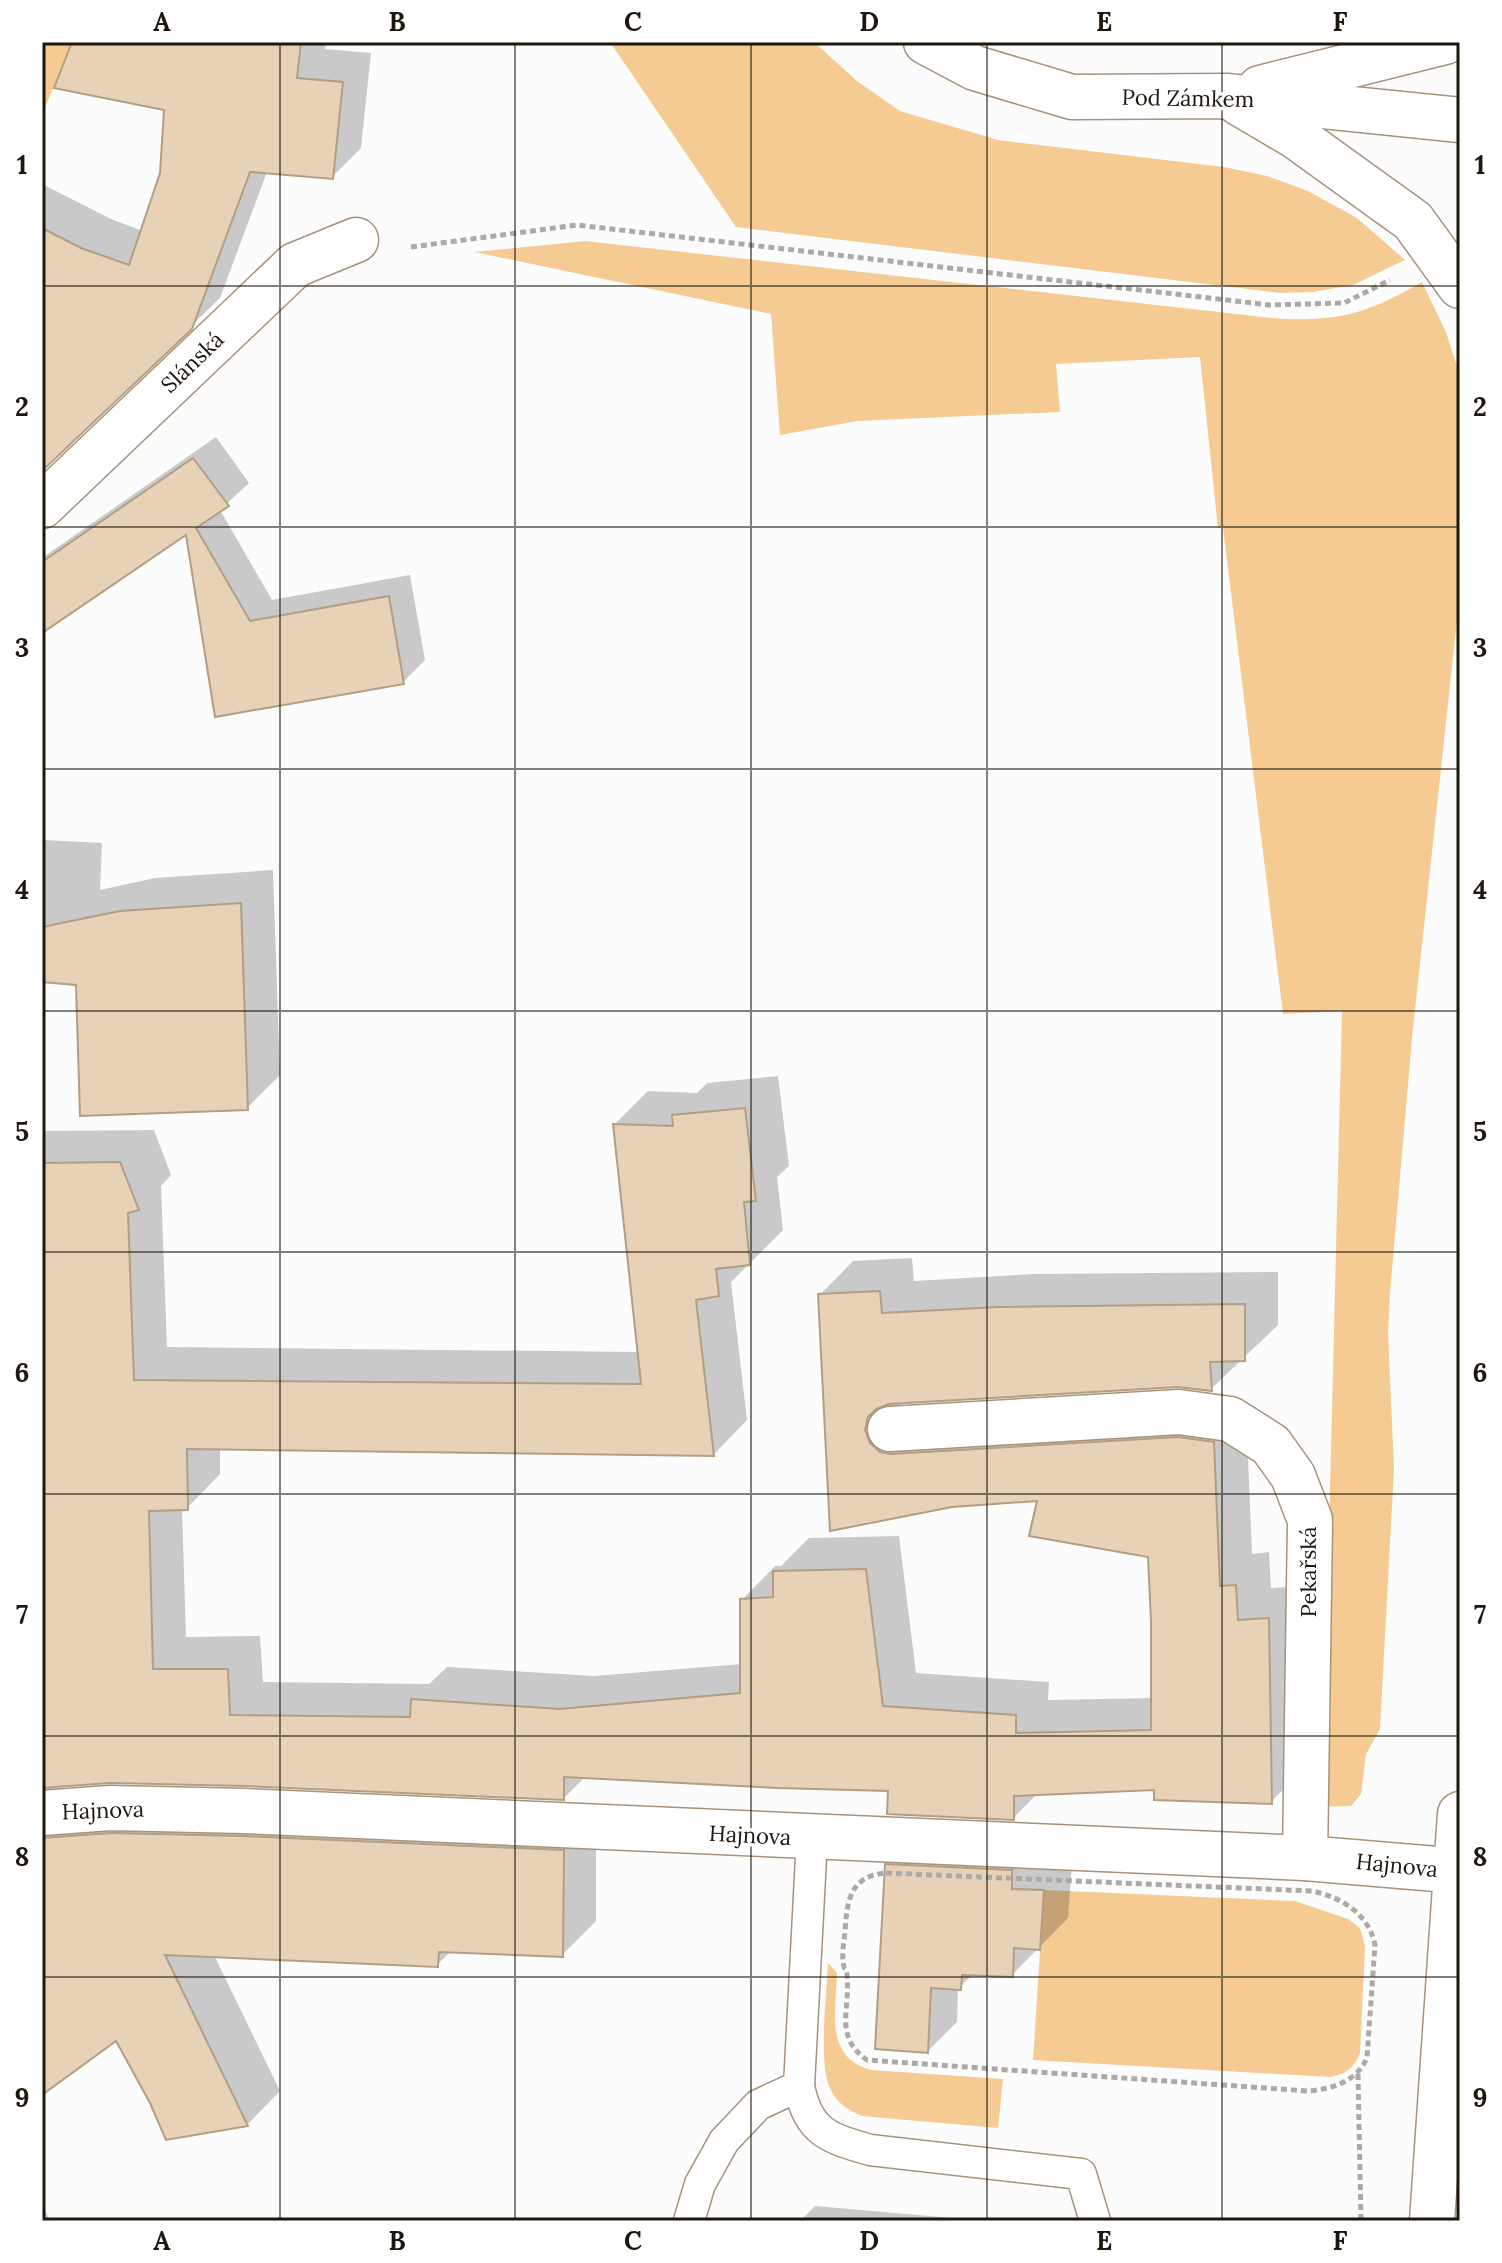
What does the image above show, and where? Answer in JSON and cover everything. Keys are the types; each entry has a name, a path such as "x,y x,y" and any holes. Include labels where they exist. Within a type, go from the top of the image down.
{"street":[{"name":"Pod Zámkem","path":"926,42 975,68 1072,97 1226,96 1460,120"},
{"path":"1226,96 1445,42"},
{"path":"1226,96 1295,136 1413,221 1460,286"},
{"name":"Slánská","path":"42,506 295,265 356,240"},
{"name":"Pekařská","path":"890,1429 1179,1412 1230,1419 1271,1445 1293,1476 1310,1520 1305,1858"},
{"name":"Hajnova","path":"42,1813 110,1808 244,1811 1305,1858 1459,1871"},
{"path":"1432,2221 1459,1871 1460,1814"}],"lane":[{"path":"812,1838 799,2086 804,2110 820,2131 844,2143 870,2150 1081,2174 1095,2221"},
{"path":"689,2221 700,2184 724,2141 758,2105 799,2086"}],"path":[{"path":"356,240 393,249 577,225 1270,305 1344,303 1393,278"},
{"path":"1358,2074 1333,2087 1308,2091 867,2060 850,2044 846,2033 847,1974 843,1962 846,1905 850,1894 865,1879 886,1873 1312,1891 1326,1894 1356,1912 1373,1934 1375,1945 1367,2058 1358,2074 1361,2221"}],"shaded area":[{"path":"42,42 72,42 42,115"},
{"path":"610,42 814,42 857,81 900,111 998,140 1224,167 1267,176 1308,191 1357,218 1405,260 1353,285 1313,292 1281,293 736,227"},
{"path":"585,241 1282,319 1322,318 1355,312 1387,301 1422,282 1446,332 1460,376 1460,592 1412,1038 1390,1293 1388,1332 1394,1469 1380,1729 1366,1754 1361,1794 1351,1806 1322,1807 1342,1011 1283,1014 1223,528 1218,528 1200,357 1056,364 1060,412 857,421 780,435 771,314 474,252"},
{"path":"1044,1890 1295,1901 1348,1919 1360,1928 1365,1946 1358,2058 1349,2070 1330,2077 1033,2060"},
{"path":"828,1963 837,1973 836,2031 846,2055 856,2064 871,2070 1003,2079 998,2128 862,2116 839,2102 830,2088 824,2062"}],"building":[{"path":"72,42 301,42 297,78 343,82 333,179 250,172 192,329 42,471 42,228 81,248 129,265 160,173 164,110 54,88"},
{"path":"193,458 229,506 196,528 250,621 389,596 404,684 215,717 186,535 42,633 42,562"},
{"path":"241,903 248,1110 80,1116 76,985 42,982 42,927 120,911"},
{"path":"745,1108 756,1201 744,1202 750,1265 716,1269 719,1296 696,1300 714,1456 187,1449 188,1510 149,1511 153,1669 228,1669 230,1715 410,1717 411,1699 559,1709 740,1693 740,1599 773,1597 773,1571 866,1569 883,1706 1016,1715 1016,1733 1151,1730 1148,1557 1029,1536 1037,1501 952,1507 830,1531 818,1294 880,1291 882,1313 999,1307 1245,1304 1245,1361 1210,1362 1212,1391 1178,1387 889,1404 876,1409 868,1417 865,1430 870,1443 880,1452 891,1454 1178,1437 1214,1442 1220,1586 1236,1585 1238,1620 1269,1618 1272,1804 1154,1800 1154,1790 1014,1796 1014,1820 887,1814 888,1791 564,1777 564,1800 245,1786 110,1783 42,1788 42,1163 120,1162 139,1210 128,1213 134,1380 641,1384 613,1124 673,1126 672,1115"},
{"path":"111,1833 564,1850 563,1957 439,1952 438,1967 165,1955 248,2126 166,2140 116,2041 42,2095 42,1838"},
{"path":"885,1864 1012,1870 1012,1889 1044,1890 1040,1950 1014,1948 1013,1977 962,1975 961,1990 931,1988 928,2053 875,2049"}]}
